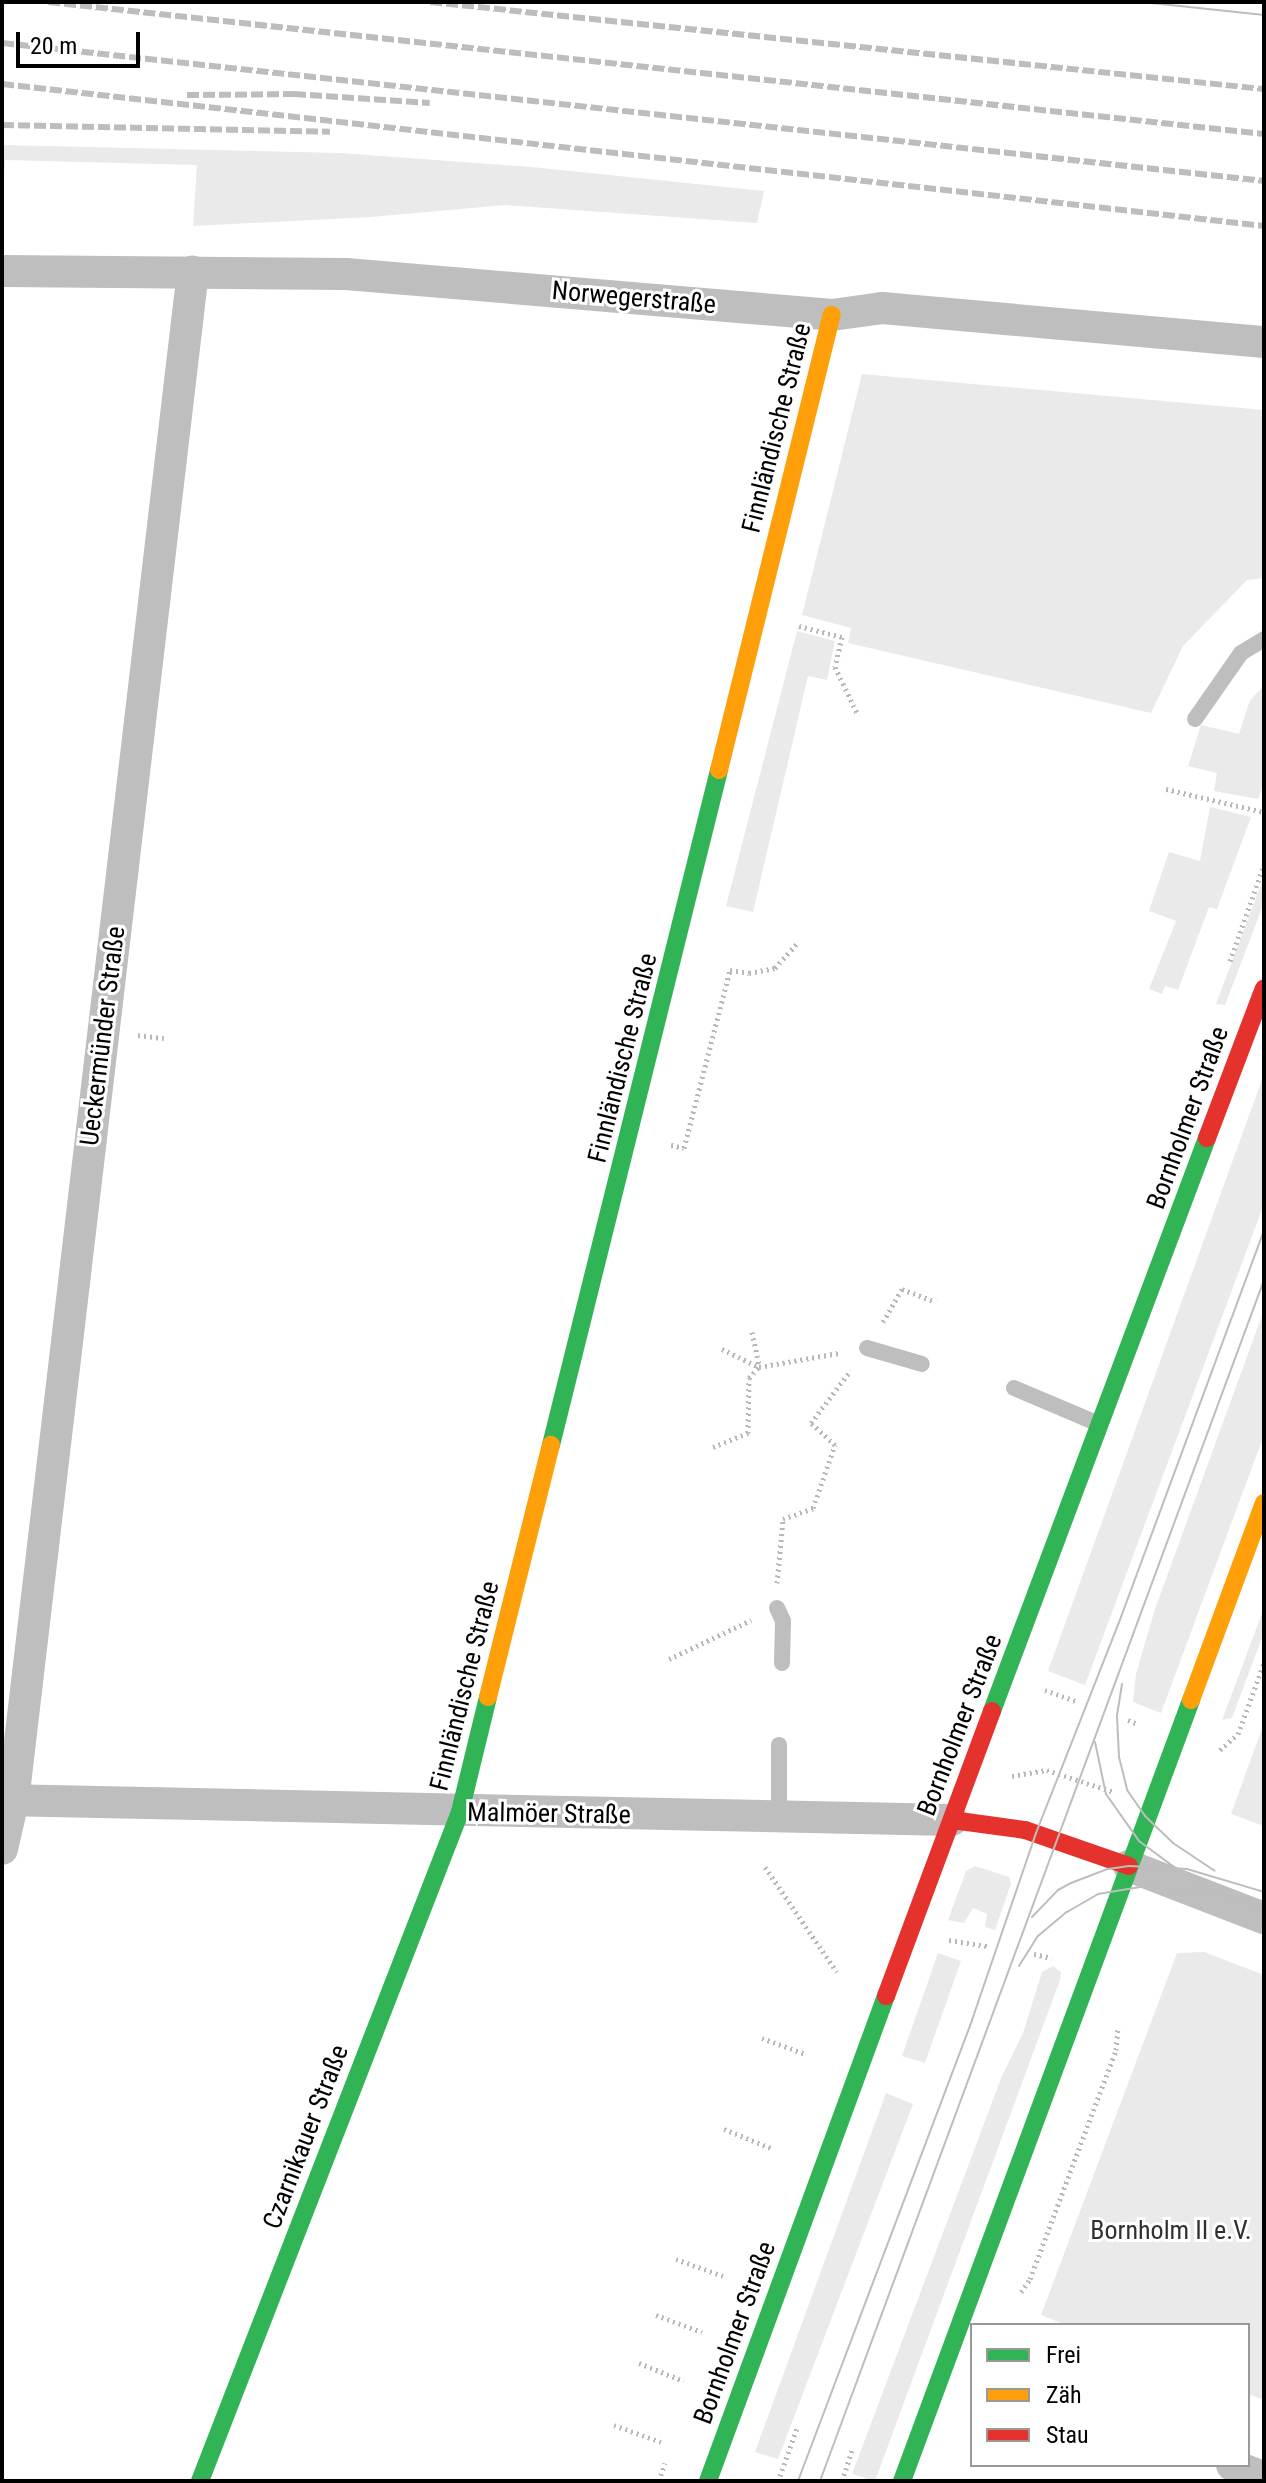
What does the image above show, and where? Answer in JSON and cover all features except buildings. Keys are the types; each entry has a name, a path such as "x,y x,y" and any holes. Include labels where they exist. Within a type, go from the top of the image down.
{"main road":[{"name":"Finnländische Straße","path":"460,1812 832,315"},
{"name":"Bornholmer Straße","path":"708,2481 1264,988"},
{"path":"973,2323 1129,1866 1264,1503"},
{"name":"Czarnikauer Straße","path":"200,2481 460,1812"},
{"path":"952,1820 1025,1830 1129,1866"},
{"path":"902,2481 961,2358 970,2332"}],"street":[{"name":"Norwegerstraße","path":"2,271 346,274 832,315 882,308 1264,342"},
{"name":"Ueckermünder Straße","path":"2,1849 193,272"},
{"name":"Malmöer Straße","path":"7,1800 460,1812 952,1820"},
{"path":"1129,1866 1264,1918"},
{"path":"1237,2467 1264,2477"}],"lane":[{"path":"1195,719 1241,653 1264,639"},
{"path":"867,1348 922,1364"},
{"path":"1014,1388 1101,1425"},
{"path":"777,1608 783,1621 782,1663"},
{"path":"779,1745 779,1818"}],"path":[{"path":"786,623 842,637 835,667 857,713"},
{"path":"1166,789 1264,812"},
{"path":"684,1148 730,970 749,973 775,968 799,941"},
{"path":"669,1659 777,1608 783,1519 813,1508 835,1445 811,1423 867,1348 902,1289 936,1302"},
{"path":"752,1332 759,1367"},
{"path":"722,1349 759,1367 867,1348"},
{"path":"713,1447 748,1433 749,1378 759,1367"},
{"path":"1216,1753 1238,1734 1264,1663"},
{"path":"1035,1686 1078,1702"},
{"path":"965,1785 1047,1770 1152,1805"},
{"path":"765,1867 837,1972"},
{"path":"941,1939 988,1946"},
{"path":"1013,2303 1030,2279 1116,2050 1118,2022"},
{"path":"762,2038 806,2054"},
{"path":"724,2129 771,2148"},
{"path":"676,2259 723,2276"},
{"path":"656,2315 702,2332"},
{"path":"639,2363 684,2381"},
{"path":"614,2425 661,2442"},
{"path":"780,2476 797,2428"},
{"path":"842,2481 853,2448"}],"green space":[{"path":"2,145 340,153 532,167 764,191 757,223 505,205 371,217 193,226 197,165 5,160 2,213"},
{"path":"862,374 1264,410 1264,578 1247,580 1183,646 1151,713 848,643 851,628 802,615"},
{"path":"797,631 835,641 827,680 808,676 753,912 726,906"},
{"path":"1264,686 1264,784 1258,799 1214,791 1217,773 1188,766 1201,725 1239,734 1250,700"},
{"path":"1210,807 1251,817 1217,909 1209,907 1178,990 1165,986 1162,994 1149,989 1176,921 1149,911 1169,852 1200,861"},
{"path":"1264,877 1264,903 1225,1005 1216,1004"},
{"path":"1264,1074 1264,1204 1085,1685 1048,1671"},
{"path":"1264,1310 1264,1435 1161,1713 1133,1702 1136,1674 1155,1609"},
{"path":"1264,1608 1264,1632 1232,1718 1222,1720"},
{"path":"1264,1723 1264,1826 1231,1814"},
{"path":"975,1866 1009,1877 1011,1884 995,1930 985,1927 987,1914 973,1908 964,1923 948,1920 966,1871"},
{"name":"Bornholm II e.V.","path":"1204,1952 1264,1975 1264,2400 1250,2395 1250,2323 1061,2323 1041,2315 1177,1953"},
{"path":"938,1953 961,1961 925,2063 902,2056"},
{"path":"1053,1966 1061,1972 1060,1980 875,2481 852,2474 1002,2076 1023,2033 1042,1972"},
{"path":"886,2093 913,2104 778,2459 755,2452"}],"tram line":[{"path":"1142,2 1264,15"},
{"path":"798,2481 972,2020 1036,1833 1121,1617 1264,1231"},
{"path":"820,2481 1264,1280"},
{"path":"1122,1684 1117,1716 1119,1757 1127,1790 1145,1816 1173,1843 1215,1871"},
{"path":"1095,1742 1106,1794 1139,1841 1193,1881 1264,1912"},
{"path":"1032,1917 1058,1890 1071,1883 1108,1869 1129,1866 1187,1869 1264,1892"},
{"path":"1019,1966 1038,1936 1067,1912 1098,1894 1146,1886 1203,1892"}],"railway":[{"path":"48,2 1264,134"},
{"path":"430,2 1264,89"},
{"path":"2,43 1264,181"},
{"path":"2,84 1264,226"},
{"path":"187,95 294,94 430,103"},
{"path":"2,125 330,132"}],"traffic: fast":[{"path":"551,1445 719,770"},
{"path":"992,1711 1207,1138"},
{"path":"200,2481 460,1812 488,1697"},
{"path":"902,2481 1191,1700"},
{"path":"708,2481 886,1996"}],"traffic: slow":[{"path":"719,770 832,315"},
{"path":"488,1697 551,1445"},
{"path":"1191,1700 1264,1503"}],"traffic: jam":[{"path":"1207,1138 1264,988"},
{"path":"886,1996 992,1711"},
{"path":"952,1820 1025,1830 1129,1866"}]}
